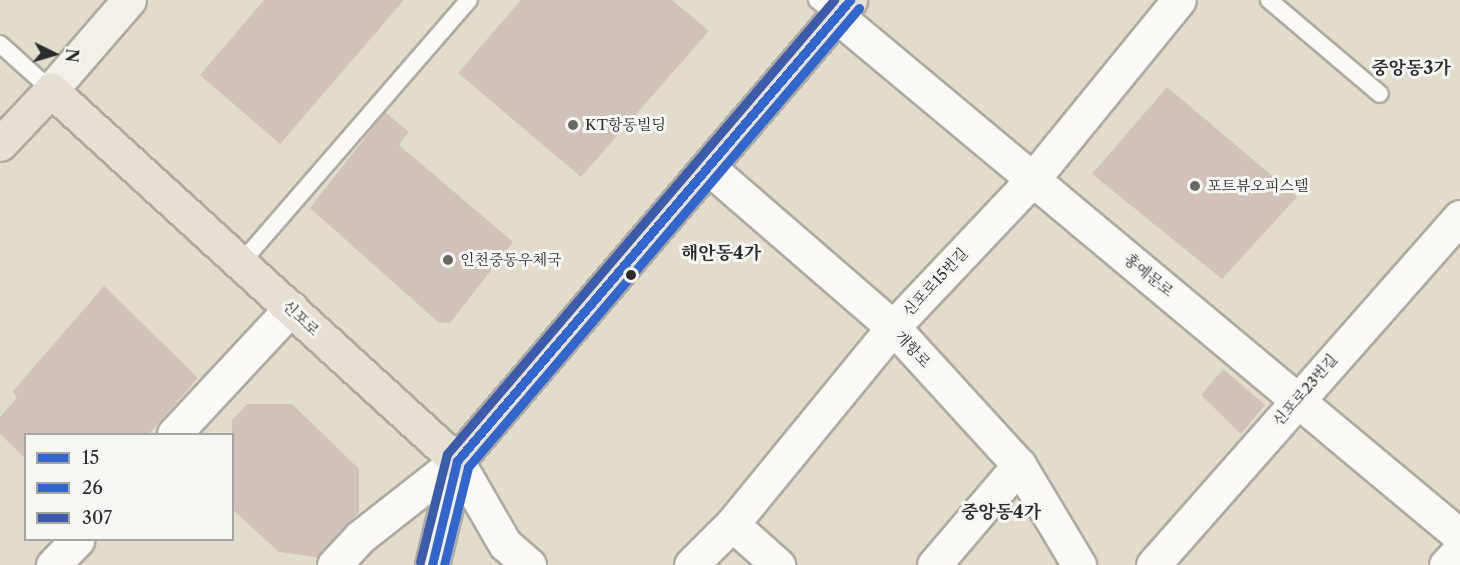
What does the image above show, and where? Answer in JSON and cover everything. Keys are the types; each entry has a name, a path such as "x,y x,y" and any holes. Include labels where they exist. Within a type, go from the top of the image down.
{"main road":[{"path":"0,144 51,90 129,0"},
{"path":"432,565 457,461 708,167 835,5"},
{"name":"신포로","path":"51,90 457,461"}],"street":[{"name":"신포로15번길","path":"691,565 732,524 892,327 1032,180 1179,0"},
{"name":"홍예문로","path":"835,5 1032,180 1298,398 1460,536"},
{"name":"개항로","path":"708,167 892,327 1018,465 1079,565"},
{"name":"신포로23번길","path":"1153,565 1460,217"},
{"path":"176,433 291,308"},
{"path":"334,565 360,537 457,461"},
{"name":"신포로","path":"457,461 505,544 529,565"},
{"path":"934,565 1018,465"},
{"path":"732,524 778,565"},
{"path":"53,565 76,541"},
{"path":"1446,565 1460,550"}],"lane":[{"path":"241,263 469,0"},
{"path":"1269,0 1380,94"},
{"path":"0,44 51,90"}],"building":[{"path":"264,0 404,0 280,144 200,75"},
{"name":"KT항동빌딩","path":"521,0 672,0 709,31 581,177 458,73"},
{"name":"포트뷰오피스텔","path":"1167,87 1297,197 1222,279 1092,174"},
{"path":"385,112 409,132 399,145 513,242 450,323 438,322 310,208"},
{"path":"104,286 198,378 150,433 24,433 24,457 0,434 0,417 17,398 13,391"},
{"path":"1223,369 1265,405 1241,434 1201,395"},
{"path":"247,404 292,404 359,469 359,512 317,557 279,552 234,511 232,420"}],"transit line":[{"name":"307","path":"420,562 447,454 834,0"},
{"name":"15","path":"432,565 457,461 850,0"},
{"name":"26","path":"444,565 468,467 859,8"}],"place":[{"name":"KT항동빌딩","path":"573,125"},
{"name":"포트뷰오피스텔","path":"1195,186"},
{"name":"인천중동우체국","path":"448,260"}],"district":[{"name":"중앙동3가","path":"1411,68"},
{"name":"해안동4가","path":"721,253"},
{"name":"중앙동4가","path":"1001,512"}]}
